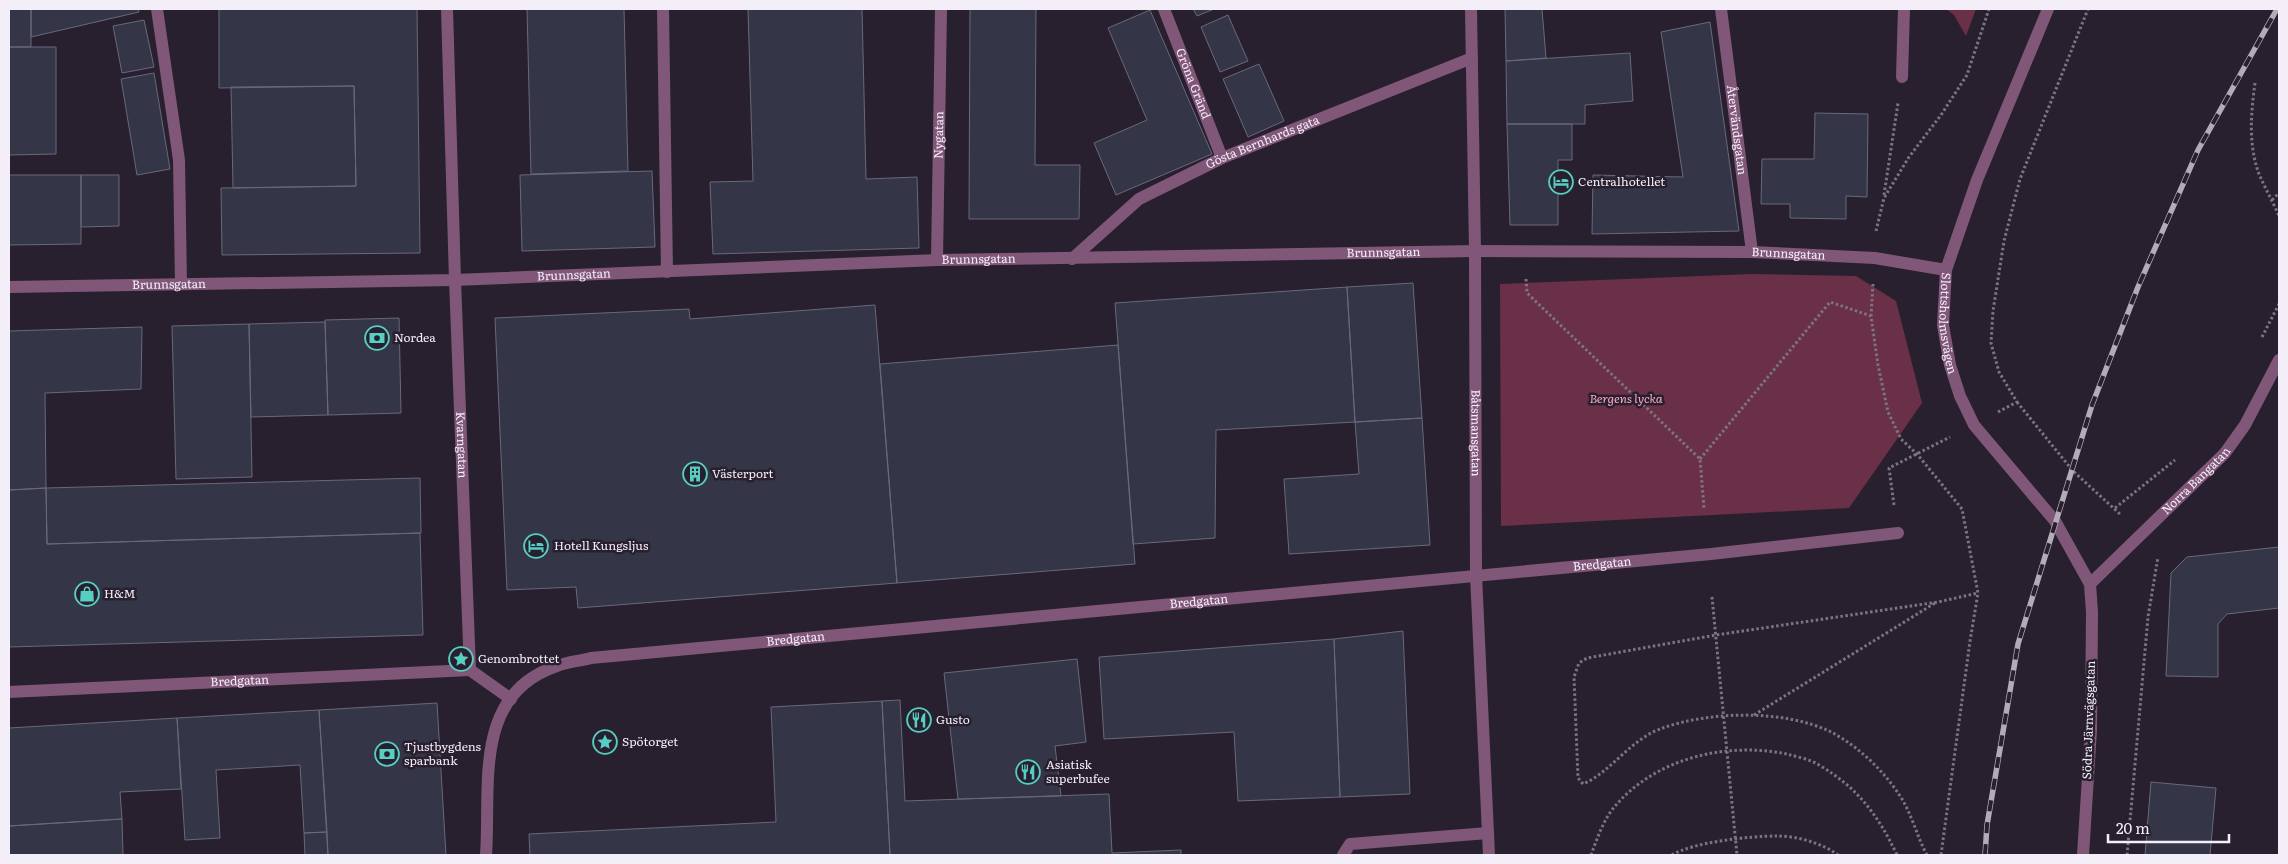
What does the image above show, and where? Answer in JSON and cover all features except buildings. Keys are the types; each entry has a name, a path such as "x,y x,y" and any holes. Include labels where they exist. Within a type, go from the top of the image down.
{"street":[{"path":"157,9 179,160 181,284"},
{"name":"Kvarngatan","path":"447,9 470,670"},
{"path":"663,9 667,272"},
{"name":"Nygatan","path":"937,260 941,9"},
{"name":"Gröna Gränd","path":"1164,9 1222,158"},
{"name":"Båtsmansgatan","path":"1471,9 1475,251 1476,575 1489,855"},
{"name":"Återvändsgatan","path":"1721,9 1752,252"},
{"path":"1902,77 1904,9"},
{"name":"Slottsholmsvägen","path":"2048,9 1977,180 1946,270 1943,325 1950,365 1960,396 1974,425 2056,521 2090,584"},
{"name":"Gösta Bernhards gata","path":"1072,259 1139,199 1222,158 1472,58"},
{"name":"Brunnsgatan","path":"9,287 455,280 937,260 1475,251 1752,252 1875,258 1946,270"},
{"name":"Norra Bangatan","path":"2090,584 2225,453 2245,425 2279,360"},
{"name":"Bredgatan","path":"511,699 530,680 556,666 590,658 1712,554 1898,533"},
{"name":"Södra Järnvägsgatan","path":"2083,855 2091,730 2092,612 2090,584"},
{"path":"470,670 511,699 496,724 490,752 486,784 488,829 486,855"},
{"name":"Bredgatan","path":"9,692 470,670"},
{"path":"1343,855 1350,844 1488,833"}],"path":[{"path":"1884,198 1909,157 1941,115 1966,75 1989,9"},
{"path":"1898,533 1889,468 2017,402 1999,372 1991,343 1993,311 2004,241 2020,179 2088,9"},
{"path":"1902,77 1884,198 1876,230 1871,316 1878,365 1888,412 1901,439 1917,454 1962,510 1978,593 1968,651 1941,855"},
{"path":"2255,82 2250,116 2252,145 2259,173 2279,216"},
{"path":"2272,200 2279,193"},
{"path":"1523,251 1527,292 1700,459 1704,508"},
{"path":"1700,459 1830,302 1871,316"},
{"path":"2260,340 2279,304"},
{"path":"2115,508 2177,458"},
{"path":"1927,855 1901,797 1858,750 1831,732 1798,721 1754,715 1692,720 1658,729 1583,784 1578,781 1574,677 1579,663 1587,658 1716,635 1938,602 1978,593"},
{"path":"1712,598 1736,855"},
{"path":"1754,715 1938,602"},
{"path":"1591,855 1599,833 1616,805 1640,784 1667,766 1697,756 1727,751 1764,750 1818,764 1868,804 1897,855"},
{"path":"1672,855 1705,844 1778,836 1806,840 1838,855"}],"green space":[{"path":"1946,9 1976,9 1966,36 1954,15"},
{"name":"Bergens lycka","path":"1752,274 1856,276 1896,301 1922,403 1849,508 1501,526 1500,284"}],"railway":[{"path":"1985,855 1987,825 2018,644 2092,405 2138,287 2198,150 2277,9"}],"place":[{"name":"Centralhotellet","path":"1561,182"},
{"name":"Nordea","path":"377,338"},
{"name":"Västerport","path":"695,474"},
{"name":"Hotell Kungsljus","path":"536,546"},
{"name":"H&M","path":"87,594"},
{"name":"Genombrottet","path":"461,659"},
{"name":"Gusto","path":"919,720"},
{"name":"Spötorget","path":"605,742"},
{"name":"Tjustbygdens sparbank","path":"387,754"},
{"name":"Asiatisk superbufee","path":"1028,772"}]}
